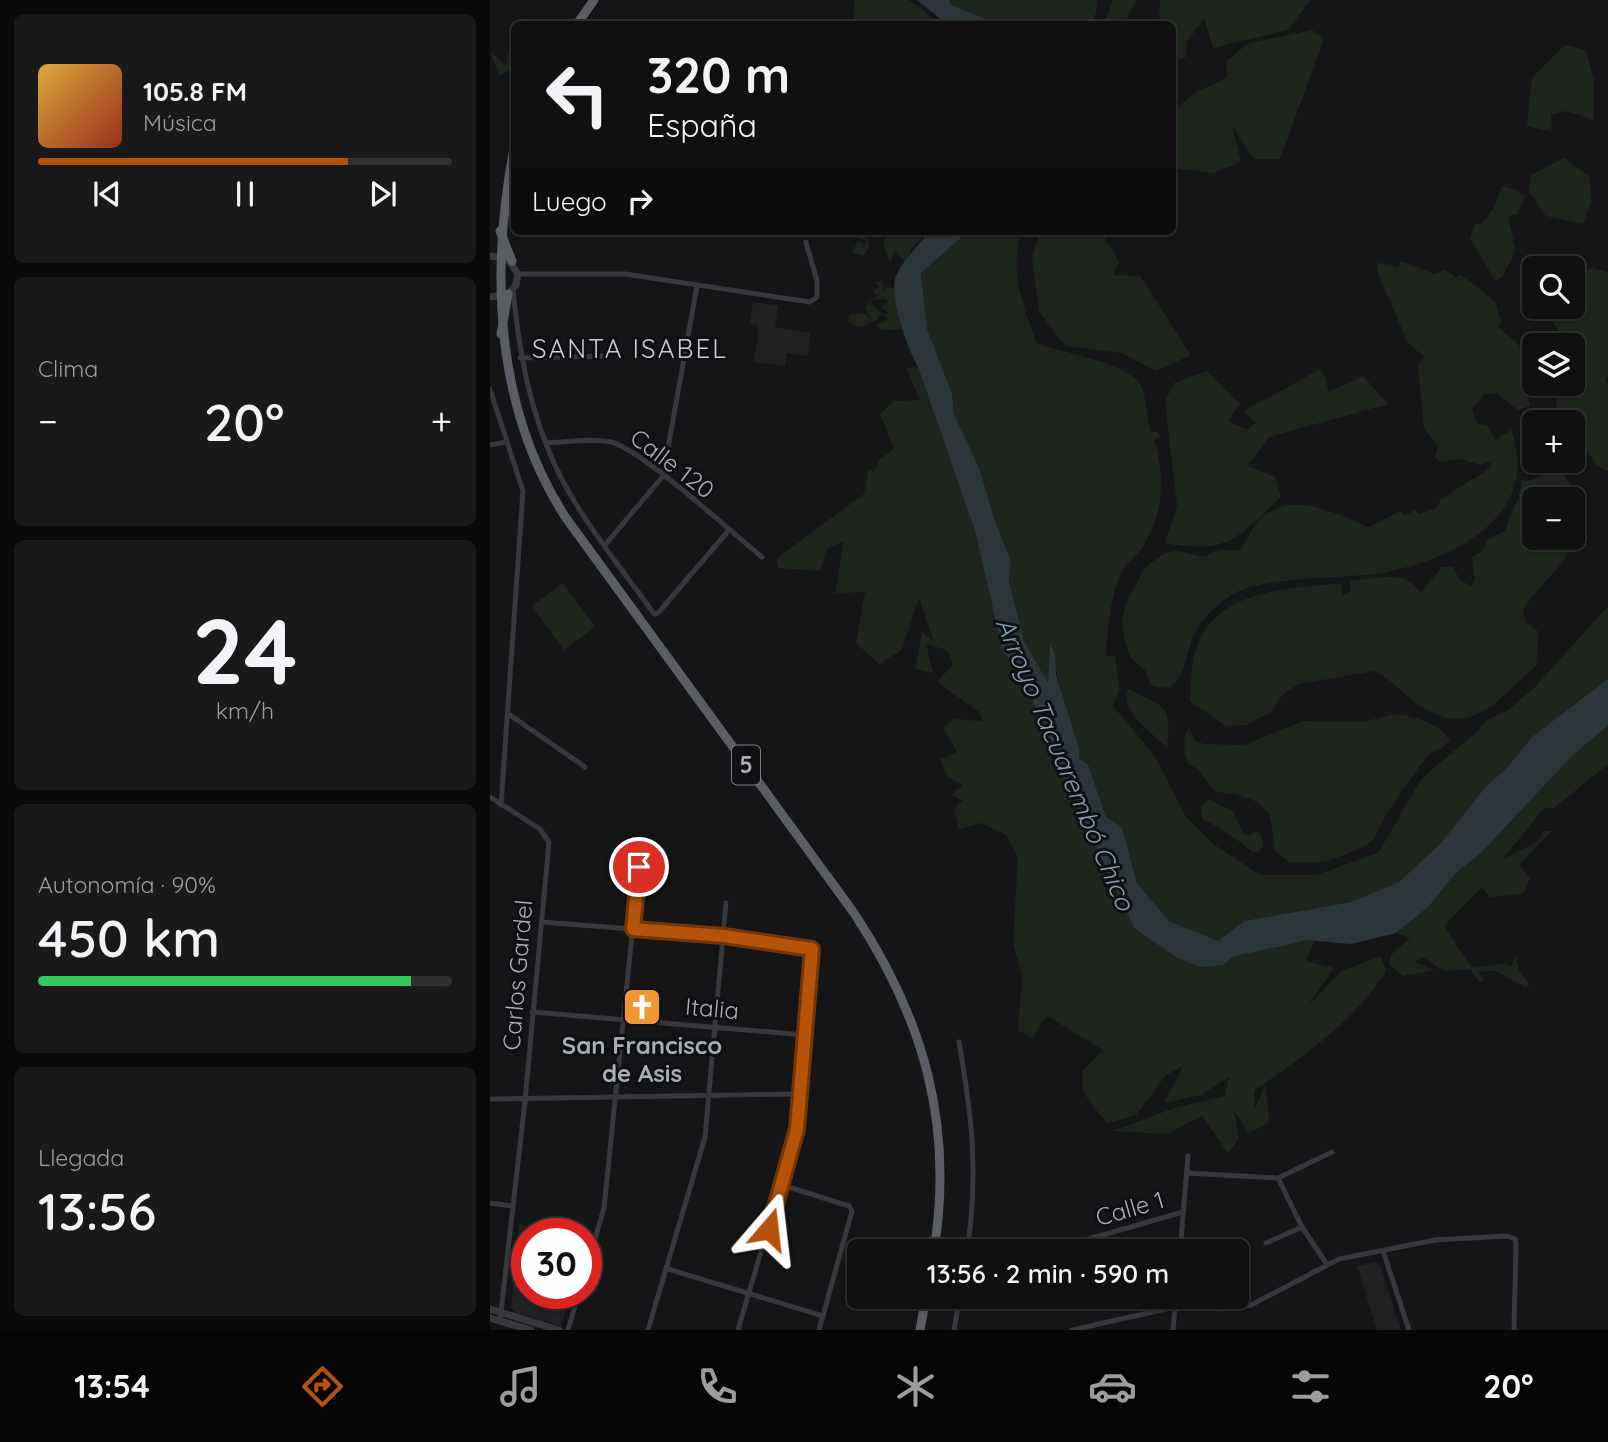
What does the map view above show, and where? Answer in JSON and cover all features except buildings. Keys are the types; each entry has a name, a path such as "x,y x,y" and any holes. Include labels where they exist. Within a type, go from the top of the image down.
{"highway":[{"path":"578,21 594,0"},
{"name":"5","path":"511,163 492,253 493,297 507,384 524,435 555,500 854,913 895,980 919,1042 936,1115 940,1172 935,1239"},
{"path":"498,226 512,261"},
{"path":"499,343 511,292"},
{"path":"490,307 497,321"},
{"path":"920,1330 924,1309"}],"street":[{"path":"518,274 625,274 810,302 817,297 817,281 806,243"},
{"path":"492,253 512,261 518,274 511,292 520,358 533,410 546,443 575,502 654,614 658,613 729,530"},
{"path":"605,545 663,476 697,286"},
{"path":"493,297 511,292"},
{"path":"520,358 608,356"},
{"path":"490,389 523,491 510,715 501,805"},
{"path":"490,445 506,442"},
{"name":"Calle 120","path":"546,443 619,444 663,476 762,557"},
{"path":"510,715 585,767"},
{"path":"490,797 501,805"},
{"name":"Carlos Gardel","path":"501,805 540,830 549,842 525,1101 501,1317"},
{"path":"601,1218 617,1099 639,867"},
{"path":"648,1330 705,1137 726,903"},
{"path":"541,922 724,936 812,949 797,1129 738,1330"},
{"name":"Italia","path":"533,1012 806,1035"},
{"path":"959,1042 975,1170 975,1200 969,1239"},
{"path":"490,1100 798,1094"},
{"path":"1187,1172 1278,1178 1332,1152"},
{"path":"1181,1239 1188,1156"},
{"path":"1278,1178 1302,1227 1326,1263"},
{"path":"782,1185 849,1206 852,1211 819,1330"},
{"path":"490,1203 513,1206"},
{"name":"Calle 1","path":"1089,1239 1183,1212"},
{"path":"1266,1243 1302,1227"},
{"path":"1249,1305 1326,1263 1435,1240 1511,1237 1516,1244 1514,1330"},
{"path":"1383,1251 1409,1330"},
{"path":"668,1269 824,1315"},
{"path":"568,1330 574,1309"},
{"path":"954,1330 958,1309"},
{"path":"1072,1330 1166,1309"},
{"path":"1173,1330 1175,1309"},
{"path":"490,1310 531,1330"},
{"path":"490,1318 501,1317"},
{"path":"521,1325 559,1330"}],"shaded area":[{"path":"854,0 909,0 937,21 853,21"},
{"path":"949,0 1097,0 1096,13 1092,21 991,21 951,5"},
{"path":"1113,0 1137,0 1126,21 1105,21"},
{"path":"1160,0 1310,0 1288,30 1213,48 1204,18 1187,42 1186,57 1176,62 1176,21 1159,21"},
{"path":"1312,30 1324,39 1280,159 1254,159 1232,126 1241,162 1213,173 1176,168 1176,109 1196,92 1227,78 1227,60 1249,43"},
{"path":"1565,45 1586,50 1594,81 1594,120 1566,111 1551,115 1552,132 1527,126 1532,78"},
{"path":"490,51 506,65 511,51 511,69 499,76"},
{"path":"1564,158 1589,176 1591,201 1583,224 1546,216 1529,192 1531,175"},
{"path":"1502,186 1518,190 1525,196 1517,215 1512,214 1508,219 1516,251 1502,277 1495,281 1470,238 1476,223 1481,225 1495,206"},
{"path":"845,235 868,235 869,248 864,256 852,252 858,241 866,246 866,240 857,239 857,236"},
{"path":"887,235 924,235 912,247 906,262 895,251 890,262 883,243"},
{"path":"964,235 1021,235 1016,260 1019,288 1037,344 1108,364 1122,370 1140,384 1151,433 1157,431 1160,437 1154,440 1160,468 1160,495 1149,536 1123,570 1112,603 1107,657 1115,655 1119,689 1113,706 1155,756 1186,817 1213,844 1260,875 1316,875 1378,853 1422,778 1478,731 1486,720 1508,710 1534,688 1608,606 1608,679 1533,736 1504,771 1487,785 1441,843 1399,882 1351,902 1244,921 1218,941 1169,921 1137,883 1122,827 1106,817 1088,764 1079,759 1079,747 1070,725 1050,647 1048,683 1024,641 1009,580 1011,561 994,518 980,470 954,414 952,393 927,329 921,273"},
{"path":"1040,235 1103,235 1119,262 1113,275 1140,276 1191,355 1156,371 1121,353 1065,346 1039,311 1032,256"},
{"path":"1401,261 1434,274 1445,270 1456,277 1461,275 1495,301 1501,322 1498,327 1522,346 1522,396 1527,396 1530,406 1518,410 1496,393 1484,394 1472,410 1478,424 1487,425 1495,440 1511,430 1518,460 1514,487 1503,510 1485,529 1462,545 1409,567 1366,575 1266,584 1235,593 1212,611 1197,628 1177,681 1162,688 1151,685 1145,670 1131,658 1125,643 1122,620 1125,606 1145,567 1165,553 1177,551 1204,557 1219,549 1238,551 1260,519 1272,510 1286,506 1314,507 1369,527 1400,511 1405,516 1414,510 1420,514 1437,507 1441,499 1492,467 1489,462 1480,465 1461,459 1439,462 1435,457 1438,446 1424,428 1418,365 1424,357 1408,343 1378,273 1378,263 1399,267"},
{"path":"1593,268 1608,272 1608,374 1605,382 1608,384 1608,471 1597,466 1585,447 1585,410 1556,410 1557,396 1585,396 1585,333 1558,333 1551,319 1585,319 1585,271"},
{"path":"882,280 882,293 888,287 895,289 904,330 882,330 876,325 889,319 880,314 876,321 861,327 848,322 849,315 863,313 873,320 865,309 869,302 883,314 889,314 881,306 888,303 886,299 870,300 877,295 873,291 878,287 875,282"},
{"path":"753,302 778,306 775,327 810,333 808,356 787,353 785,366 753,362 758,339 757,325 750,324"},
{"path":"918,367 975,531 1003,652 1015,667 1017,676 1027,683 1049,747 1134,928 1223,965 1250,943 1280,947 1306,939 1314,941 1306,961 1334,968 1307,1007 1341,971 1381,956 1386,971 1343,1023 1254,1091 1254,1110 1266,1084 1269,1123 1249,1133 1234,1110 1239,1139 1228,1153 1202,1116 1167,1134 1113,1131 1177,1107 1225,1096 1229,1077 1201,1095 1164,1103 1184,1065 1165,1076 1137,1114 1107,1124 1083,1092 1083,1070 1103,1050 1047,1016 1032,1038 1018,1030 1022,976 1013,943 1018,857 1006,835 980,823 959,830 954,809 963,800 951,795 963,785 947,776 940,759 957,752 943,727 954,719 982,721 979,712 937,682 953,664 947,650 926,644 933,673 915,669 922,632 934,642 919,598 902,650 879,664 856,643 865,592 835,593 844,541 826,550 820,571 778,568 776,559 864,494 869,469 874,472 879,460 894,449 880,414 894,401 920,400 906,368"},
{"path":"1322,368 1329,392 1363,376 1388,404 1269,437 1248,466 1275,477 1281,497 1242,533 1218,545 1204,547 1165,543 1177,506 1165,401 1174,383 1207,371 1240,404 1228,422 1248,429 1256,423 1244,411"},
{"path":"1548,473 1563,473 1571,487 1522,487 1522,550 1570,550 1523,611 1526,623 1539,632 1536,666 1493,705 1466,718 1450,718 1433,713 1413,701 1390,680 1374,671 1299,684 1283,694 1271,712 1246,725 1225,726 1190,701 1195,652 1204,632 1217,617 1233,605 1251,597 1291,588 1332,584 1341,584 1343,596 1350,591 1350,581 1389,577 1406,580 1421,592 1442,567 1453,567 1460,580 1471,586 1475,580 1472,557 1481,552 1488,540 1506,530 1520,493 1521,480 1527,481"},
{"path":"563,583 595,627 564,650 532,606"},
{"path":"1128,689 1158,704 1167,714 1167,747 1133,714 1127,698"},
{"path":"1394,714 1425,721 1440,729 1450,740 1442,748 1431,752 1419,767 1387,813 1374,839 1364,847 1328,861 1290,862 1276,853 1271,820 1265,809 1245,797 1215,792 1198,769 1189,765 1185,750 1184,741 1189,727 1194,740 1204,744 1244,745 1303,721 1363,722"},
{"path":"1608,726 1608,764 1554,808 1544,808 1502,860 1538,841 1543,831 1552,831 1519,865 1530,878 1523,894 1489,897 1482,887 1444,926 1472,968 1504,963 1511,966 1516,956 1519,971 1530,985 1525,987 1496,971 1477,972 1485,980 1479,982 1470,969 1444,971 1423,957 1415,962 1435,970 1403,976 1389,964 1391,955 1410,938 1396,933 1428,907 1456,873 1481,853 1574,754"},
{"path":"1208,799 1233,811 1243,834 1250,836 1255,831 1260,833 1263,846 1259,852 1252,852 1213,824 1203,820 1201,806"},
{"path":"1379,1262 1401,1330 1377,1330 1357,1266"},
{"path":"512,1309 566,1309 561,1326 517,1313"}],"water":[{"path":"917,0 949,0 951,5 991,21 943,21"},
{"path":"927,235 964,235 921,273 927,329 952,393 954,414 980,470 994,518 1011,561 1009,580 1024,641 1048,683 1050,644 1055,654 1056,675 1079,748 1079,759 1088,764 1106,817 1122,827 1137,883 1169,921 1218,941 1244,921 1351,902 1399,882 1441,843 1487,785 1504,771 1533,736 1608,679 1608,726 1574,754 1481,853 1456,873 1428,907 1396,933 1351,944 1306,940 1280,947 1250,943 1223,965 1200,967 1176,957 1134,928 1049,747 1027,683 1017,676 1015,666 1003,652 975,531 900,322 894,285 896,276"}],"waterway":[{"name":"Arroyo Tacuarembó Chico","path":"1230,952 1276,942"}],"place":[{"name":"San Francisco de Asis","path":"642,1007"}],"district":[{"name":"SANTA ISABEL","path":"630,349"}],"route":[{"path":"639,867 633,929 724,936 812,949 797,1129 769,1229"}]}
